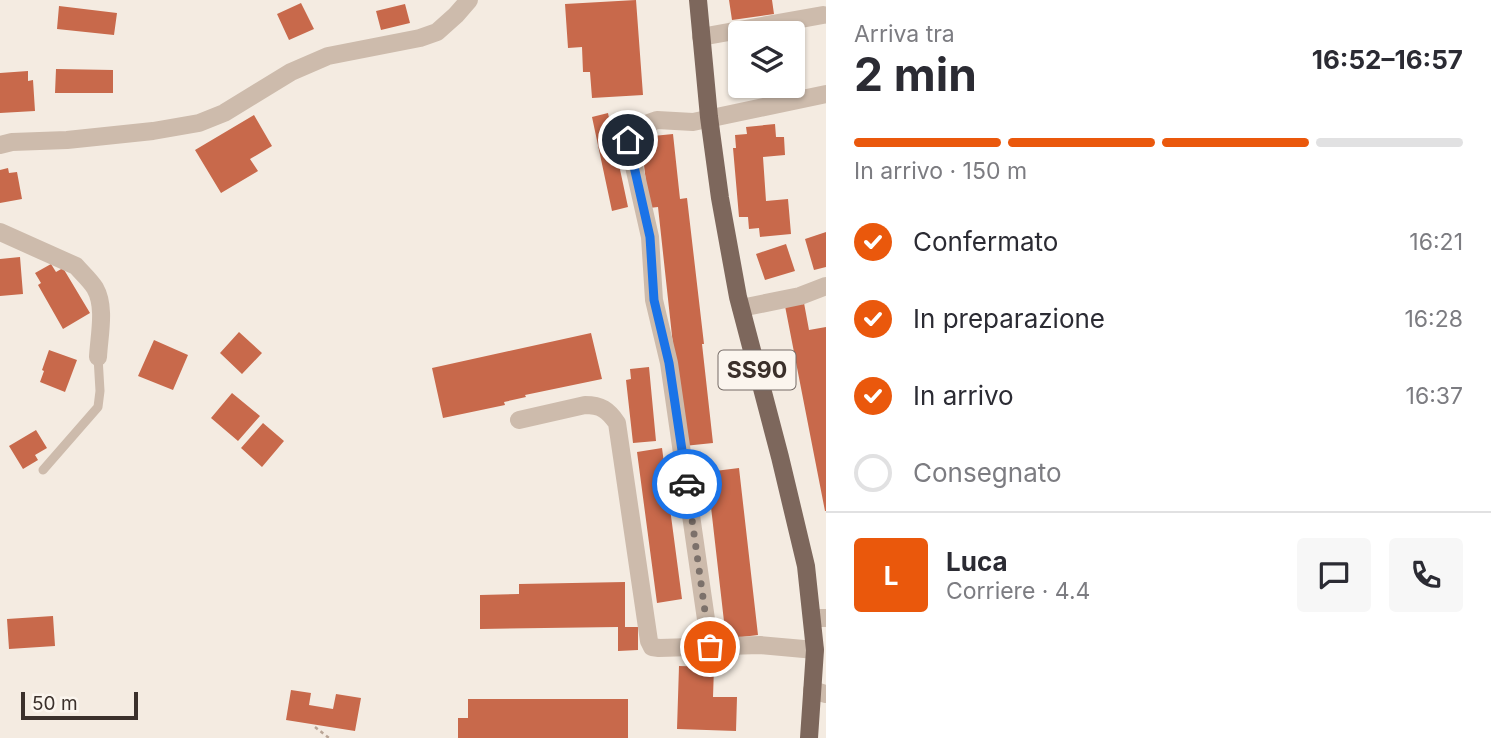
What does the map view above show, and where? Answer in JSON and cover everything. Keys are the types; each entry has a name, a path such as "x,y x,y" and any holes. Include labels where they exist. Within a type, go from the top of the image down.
{"main road":[{"name":"SS90","path":"698,0 720,198 741,308 819,618 815,650 819,692 809,738"}],"street":[{"path":"4,145 153,131 199,123 224,113 291,72 328,56 420,38 437,32 469,0"},
{"path":"701,37 823,15"},
{"path":"710,647 669,363 654,300 650,237 628,140 643,125 657,121 693,121 826,94"},
{"path":"0,232 76,266 90,282 101,304 98,357"},
{"path":"741,308 800,296 826,286"},
{"path":"519,420 594,405 605,409 617,423 652,647 760,645 815,650"}],"lane":[{"path":"43,470 98,407 98,357"}],"path":[{"path":"315,727 329,738"}],"building":[{"path":"636,0 643,95 592,98 590,72 583,72 582,47 568,48 565,4"},
{"path":"729,0 772,0 774,14 732,20"},
{"path":"301,3 314,29 289,40 277,14"},
{"path":"405,4 410,23 381,30 376,11"},
{"path":"59,6 117,13 114,35 57,29"},
{"path":"56,69 113,70 113,93 55,93"},
{"path":"28,71 28,81 33,80 35,111 0,113 0,73"},
{"path":"608,113 628,207 612,211 592,117"},
{"path":"254,115 272,146 250,159 258,171 221,193 195,150"},
{"path":"775,124 776,137 784,137 785,155 763,157 766,201 788,199 791,234 760,237 759,228 749,229 748,217 739,217 733,148 736,148 735,135 747,134 746,127"},
{"path":"673,134 680,199 687,198 713,443 684,446 658,207 649,208 642,148 654,147 653,136"},
{"path":"8,168 9,173 17,172 22,199 0,203 0,170"},
{"path":"826,232 826,267 814,270 805,239"},
{"path":"786,244 795,271 765,280 756,254"},
{"path":"20,257 23,294 0,296 0,259"},
{"path":"51,264 56,272 63,268 90,313 63,329 38,285 41,283 35,273"},
{"path":"804,303 809,330 826,327 826,511 785,306"},
{"path":"239,332 262,353 242,374 220,353"},
{"path":"591,333 602,379 525,395 526,397 504,402 505,405 443,418 432,368"},
{"path":"154,340 188,355 173,390 138,376"},
{"path":"49,350 77,360 65,392 40,382"},
{"path":"649,367 656,441 633,443 626,380 631,379 630,369"},
{"path":"232,393 260,416 238,441 211,418"},
{"path":"263,423 284,441 262,467 241,448"},
{"path":"36,430 47,448 35,455 38,460 23,469 9,446"},
{"path":"662,448 682,599 657,603 637,452"},
{"path":"739,468 758,635 726,639 707,472"},
{"path":"625,582 625,627 638,627 638,650 618,651 618,627 480,629 480,595 519,594 519,584"},
{"path":"53,616 55,646 9,649 7,619"},
{"path":"679,666 714,667 713,697 737,697 736,731 677,729"},
{"path":"291,690 311,693 309,705 333,709 336,694 361,698 355,731 286,720"},
{"path":"468,699 628,699 628,738 458,738 458,718 468,718"}],"way so far":[{"path":"687,484 710,647"}],"route":[{"path":"628,140 650,237 654,300 669,363 687,484"}]}
